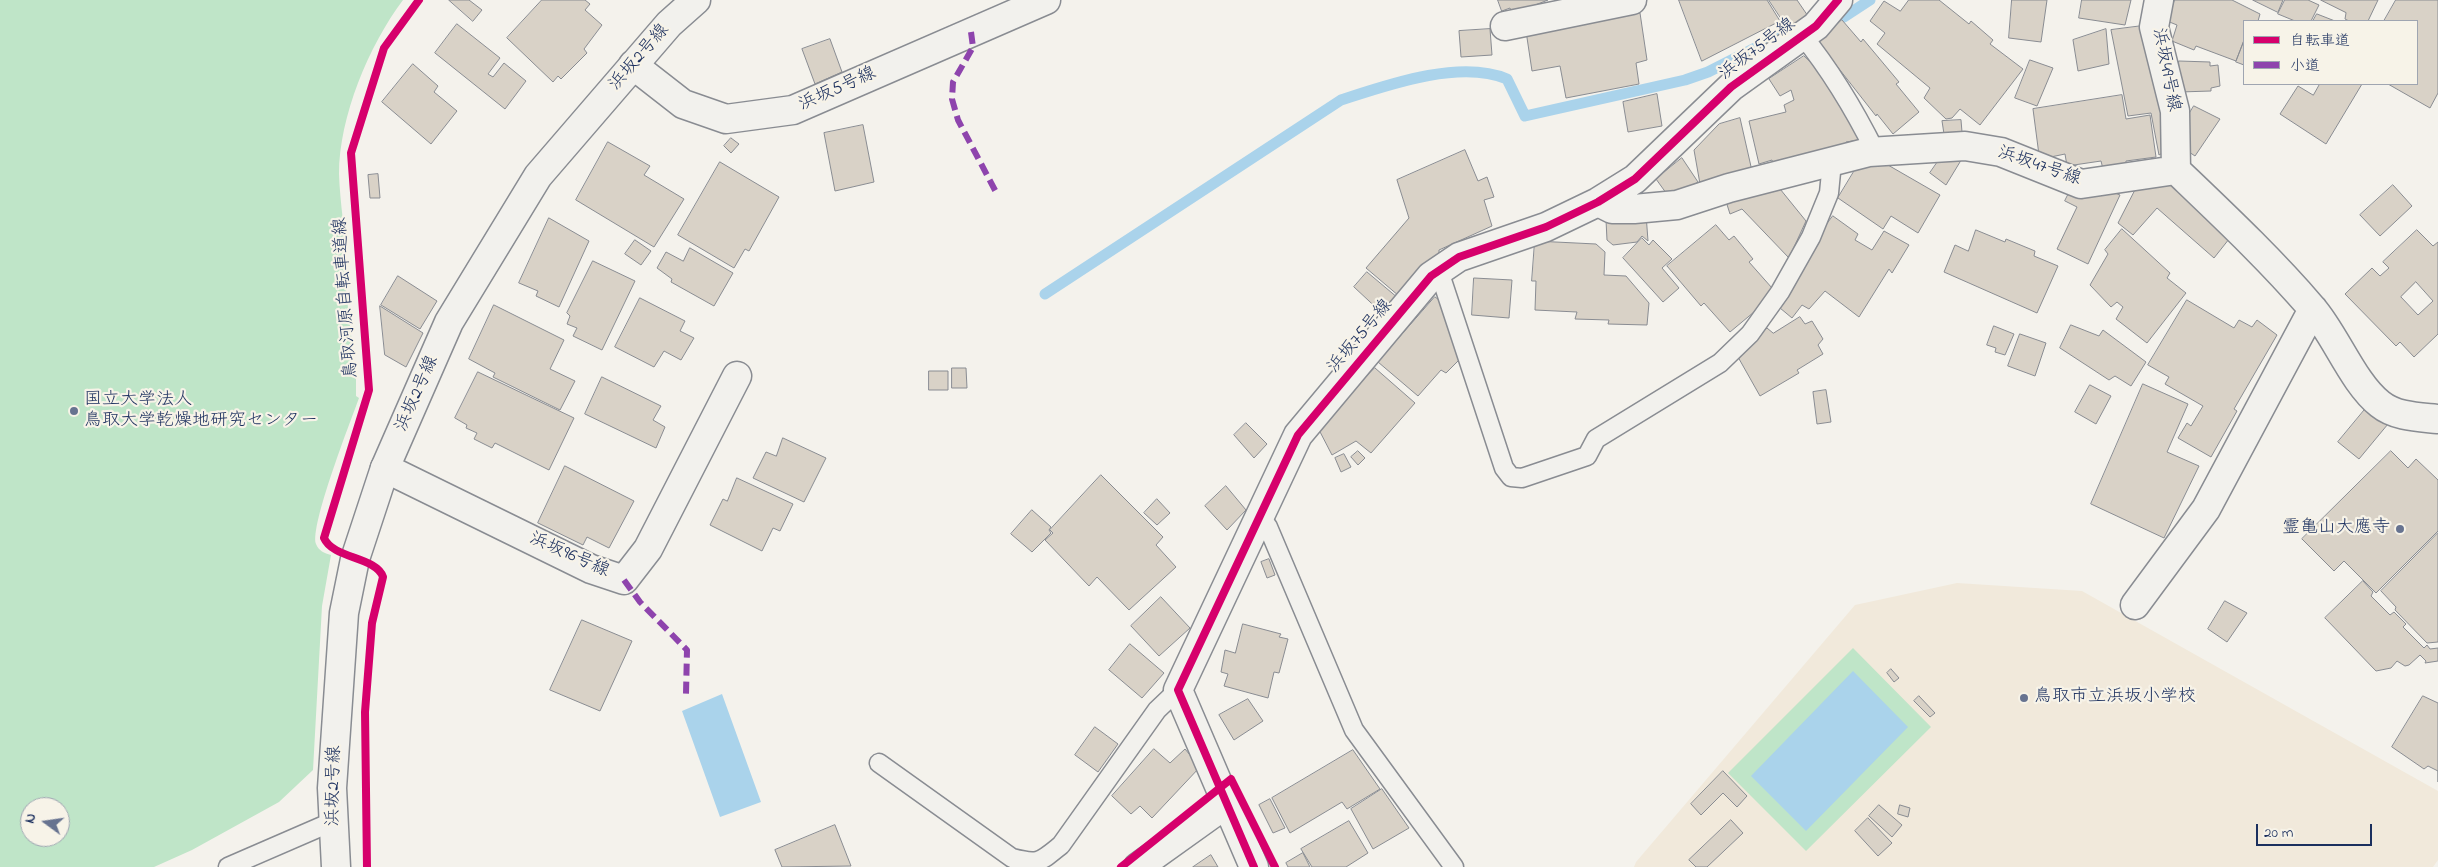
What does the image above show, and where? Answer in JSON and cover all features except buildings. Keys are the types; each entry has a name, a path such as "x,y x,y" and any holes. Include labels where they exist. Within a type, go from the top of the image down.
{"street":[{"name":"浜坂2号線","path":"336,867 332,788 344,613 355,559 385,468 449,322 533,184 669,24 696,0"},
{"name":"浜坂5号線","path":"633,65 682,104 726,119 759,116 793,110 1046,0"},
{"path":"1505,26 1632,0"},
{"name":"浜坂75号線","path":"1178,690 1298,435 1431,276 1459,257 1546,227 1598,202 1635,179 1731,87 1816,26 1838,0"},
{"name":"浜坂49号線","path":"2159,0 2154,27 2175,111 2176,170"},
{"name":"浜坂47号線","path":"1598,202 1612,209 1677,205 1729,188 1875,152 1965,146 2001,152 2081,184 2176,170"},
{"path":"2176,170 2233,224 2314,309 2359,380 2380,404 2405,416 2438,418"},
{"path":"2135,605 2206,509 2314,309"},
{"name":"浜坂96号線","path":"385,468 591,569 624,580 648,548 737,376"},
{"path":"1178,690 1254,867"},
{"path":"1138,867 1226,804"}],"lane":[{"path":"1802,35 1854,108 1875,152"},
{"path":"1439,271 1504,468 1511,477 1522,478 1587,456 1596,439 1720,363 1750,334 1780,292 1811,237 1829,194 1832,162"},
{"path":"1260,516 1268,527 1354,730 1454,867"},
{"path":"878,763 1012,858 1029,862 1042,861 1062,845 1157,710 1178,690"},
{"path":"228,867 334,821"}],"shaded area":[{"name":"鳥取市立浜坂小学校","path":"1957,583 2082,591 2438,791 2438,860 2433,867 1634,867 1636,862 1855,605"}],"green space":[{"path":"0,0 403,0 379,38 358,82 344,129 340,152 339,174 347,261 343,263 356,379 356,396 359,398 332,473 316,533 317,546 322,551 331,555 322,606 313,770 279,802 192,850 154,867 0,867"},
{"path":"1853,648 1931,727 1806,851 1728,773"}],"water":[{"path":"1853,671 1908,727 1806,831 1751,776"},
{"path":"722,694 761,802 720,817 682,711"}],"waterway":[{"path":"1844,17 1870,0"},
{"path":"1045,294 1341,100 1401,81 1446,73 1468,72 1488,74 1507,79 1525,116 1685,80 1708,72 1777,37"}],"marked path":[{"path":"971,32 973,47 953,82 952,99 958,120 997,194"},
{"path":"624,580 640,602 687,650 686,694"}],"cycle path":[{"name":"鳥取河原自転車道線","path":"367,867 365,712 372,623 383,577 373,565 336,550 324,538 369,390 351,153 384,48 419,0"},
{"path":"1254,867 1178,690 1298,435 1431,276 1459,257 1546,227 1598,202 1635,179 1731,87 1816,26 1838,0"},
{"path":"1121,867 1231,779 1275,867"}],"place":[{"name":"国立大学法人 鳥取大学乾燥地研究センター","path":"74,411"},
{"name":"霊亀山大應寺","path":"2400,529"},
{"name":"鳥取市立浜坂小学校","path":"2024,698"}]}
